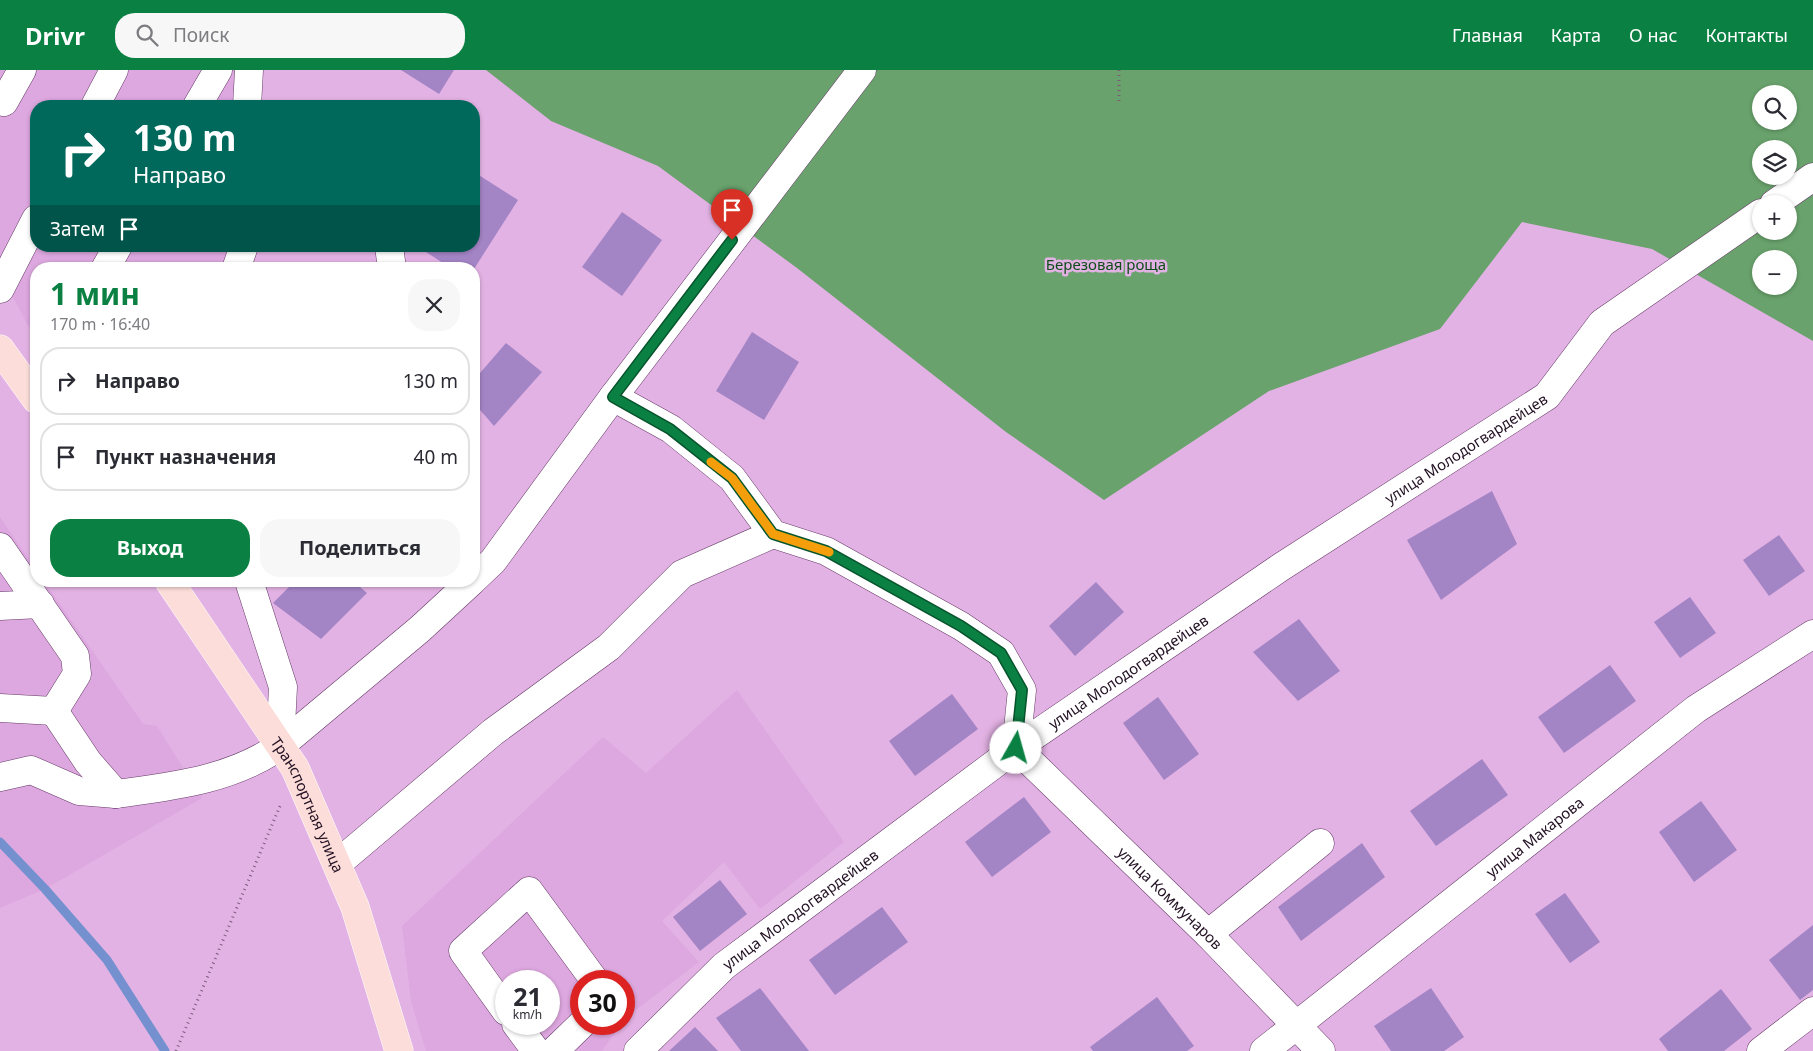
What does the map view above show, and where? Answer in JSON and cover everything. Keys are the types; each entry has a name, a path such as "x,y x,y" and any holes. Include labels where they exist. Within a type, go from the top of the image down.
{"main road":[{"path":"0,349 30,391"},
{"name":"Транспортная улица","path":"173,587 296,768 355,907 399,1051"}],"street":[{"path":"4,102 22,70"},
{"path":"98,100 114,70"},
{"path":"200,100 218,70"},
{"path":"247,100 249,70"},
{"path":"480,573 493,561 613,397 862,70"},
{"path":"1787,195 1813,177"},
{"name":"улица Молодогвардейцев","path":"638,1051 724,966 1016,748 1281,567 1546,396 1602,323 1752,219"},
{"path":"0,289 30,231"},
{"path":"613,397 670,429 732,478 773,534 826,551 961,626 1001,653 1022,690 1016,748"},
{"path":"337,864 494,732 609,647 682,574 773,534"},
{"path":"0,547 75,656 77,674 54,711"},
{"path":"251,587 283,687 280,746"},
{"path":"0,777 31,770 79,791 116,794 193,784 258,761 280,746 420,629 465,587"},
{"path":"0,606 40,604"},
{"name":"улица Макарова","path":"1264,1051 1434,914 1696,709 1813,634"},
{"path":"0,708 54,711"},
{"path":"54,711 88,762 116,794"},
{"name":"улица Коммунаров","path":"1016,748 1208,934 1320,1051"},
{"path":"1208,934 1320,843"},
{"path":"495,996 463,952 529,891 587,970"},
{"path":"1761,1051 1813,1010"},
{"path":"524,1035 536,1051"},
{"path":"554,1051 571,1035"}],"path":[{"path":"1119,70 1119,103"},
{"path":"176,1051 296,768"}],"shaded area":[{"path":"0,70 242,70 239,100 30,100 30,252 229,252 224,262 30,262 30,329 0,273"},
{"path":"0,517 30,561 30,587 48,587 143,724 157,726 202,798 45,889 0,908"},
{"path":"737,690 844,842 760,909 724,862 662,921 699,962 635,1011 635,970 570,970 570,1035 613,1035 602,1051 426,1051 411,1001 402,926 603,737 646,773"}],"green space":[{"name":"Березовая роща","path":"486,70 1813,70 1813,341 1652,249 1522,222 1440,329 1269,391 1104,500 1006,432 797,268 658,166 551,121"}],"building":[{"path":"401,70 454,70 439,94"},
{"path":"480,176 518,200 478,262 441,262 426,252 480,252"},
{"path":"622,212 662,240 622,296 582,267"},
{"path":"752,332 799,362 764,420 716,391"},
{"path":"506,343 542,372 494,426 480,410 480,373"},
{"path":"1492,491 1517,544 1441,600 1407,540"},
{"path":"1779,535 1805,571 1769,596 1743,560"},
{"path":"1096,582 1124,612 1075,656 1049,626"},
{"path":"289,587 360,587 367,593 321,639 273,603"},
{"path":"1690,597 1716,633 1680,658 1654,622"},
{"path":"1299,619 1340,671 1298,701 1253,652"},
{"path":"1610,665 1636,701 1564,753 1538,717"},
{"path":"952,694 978,729 915,776 889,741"},
{"path":"1158,697 1199,754 1164,780 1123,723"},
{"path":"1482,759 1508,795 1436,846 1410,811"},
{"path":"1024,797 1051,832 992,877 965,842"},
{"path":"1701,801 1737,850 1694,882 1659,832"},
{"path":"1362,843 1385,877 1301,941 1278,907"},
{"path":"720,880 747,914 700,951 673,917"},
{"path":"1565,893 1600,942 1570,963 1535,914"},
{"path":"882,907 908,942 835,995 809,960"},
{"path":"1813,925 1813,990 1800,1000 1769,960"},
{"path":"760,988 809,1051 741,1051 716,1018"},
{"path":"1431,988 1464,1037 1444,1051 1391,1051 1374,1026"},
{"path":"1721,989 1752,1029 1724,1051 1668,1051 1659,1039"},
{"path":"1157,997 1194,1046 1187,1051 1093,1051 1090,1047"},
{"path":"695,1027 718,1051 669,1051"}],"waterway":[{"path":"0,842 45,889 107,960 165,1051"}],"slow traffic":[{"path":"711,462 732,478 773,534 829,552"}],"route":[{"path":"732,240 613,397 670,429 732,478 773,534 826,551 961,626 1001,653 1022,690 1016,748"}]}
